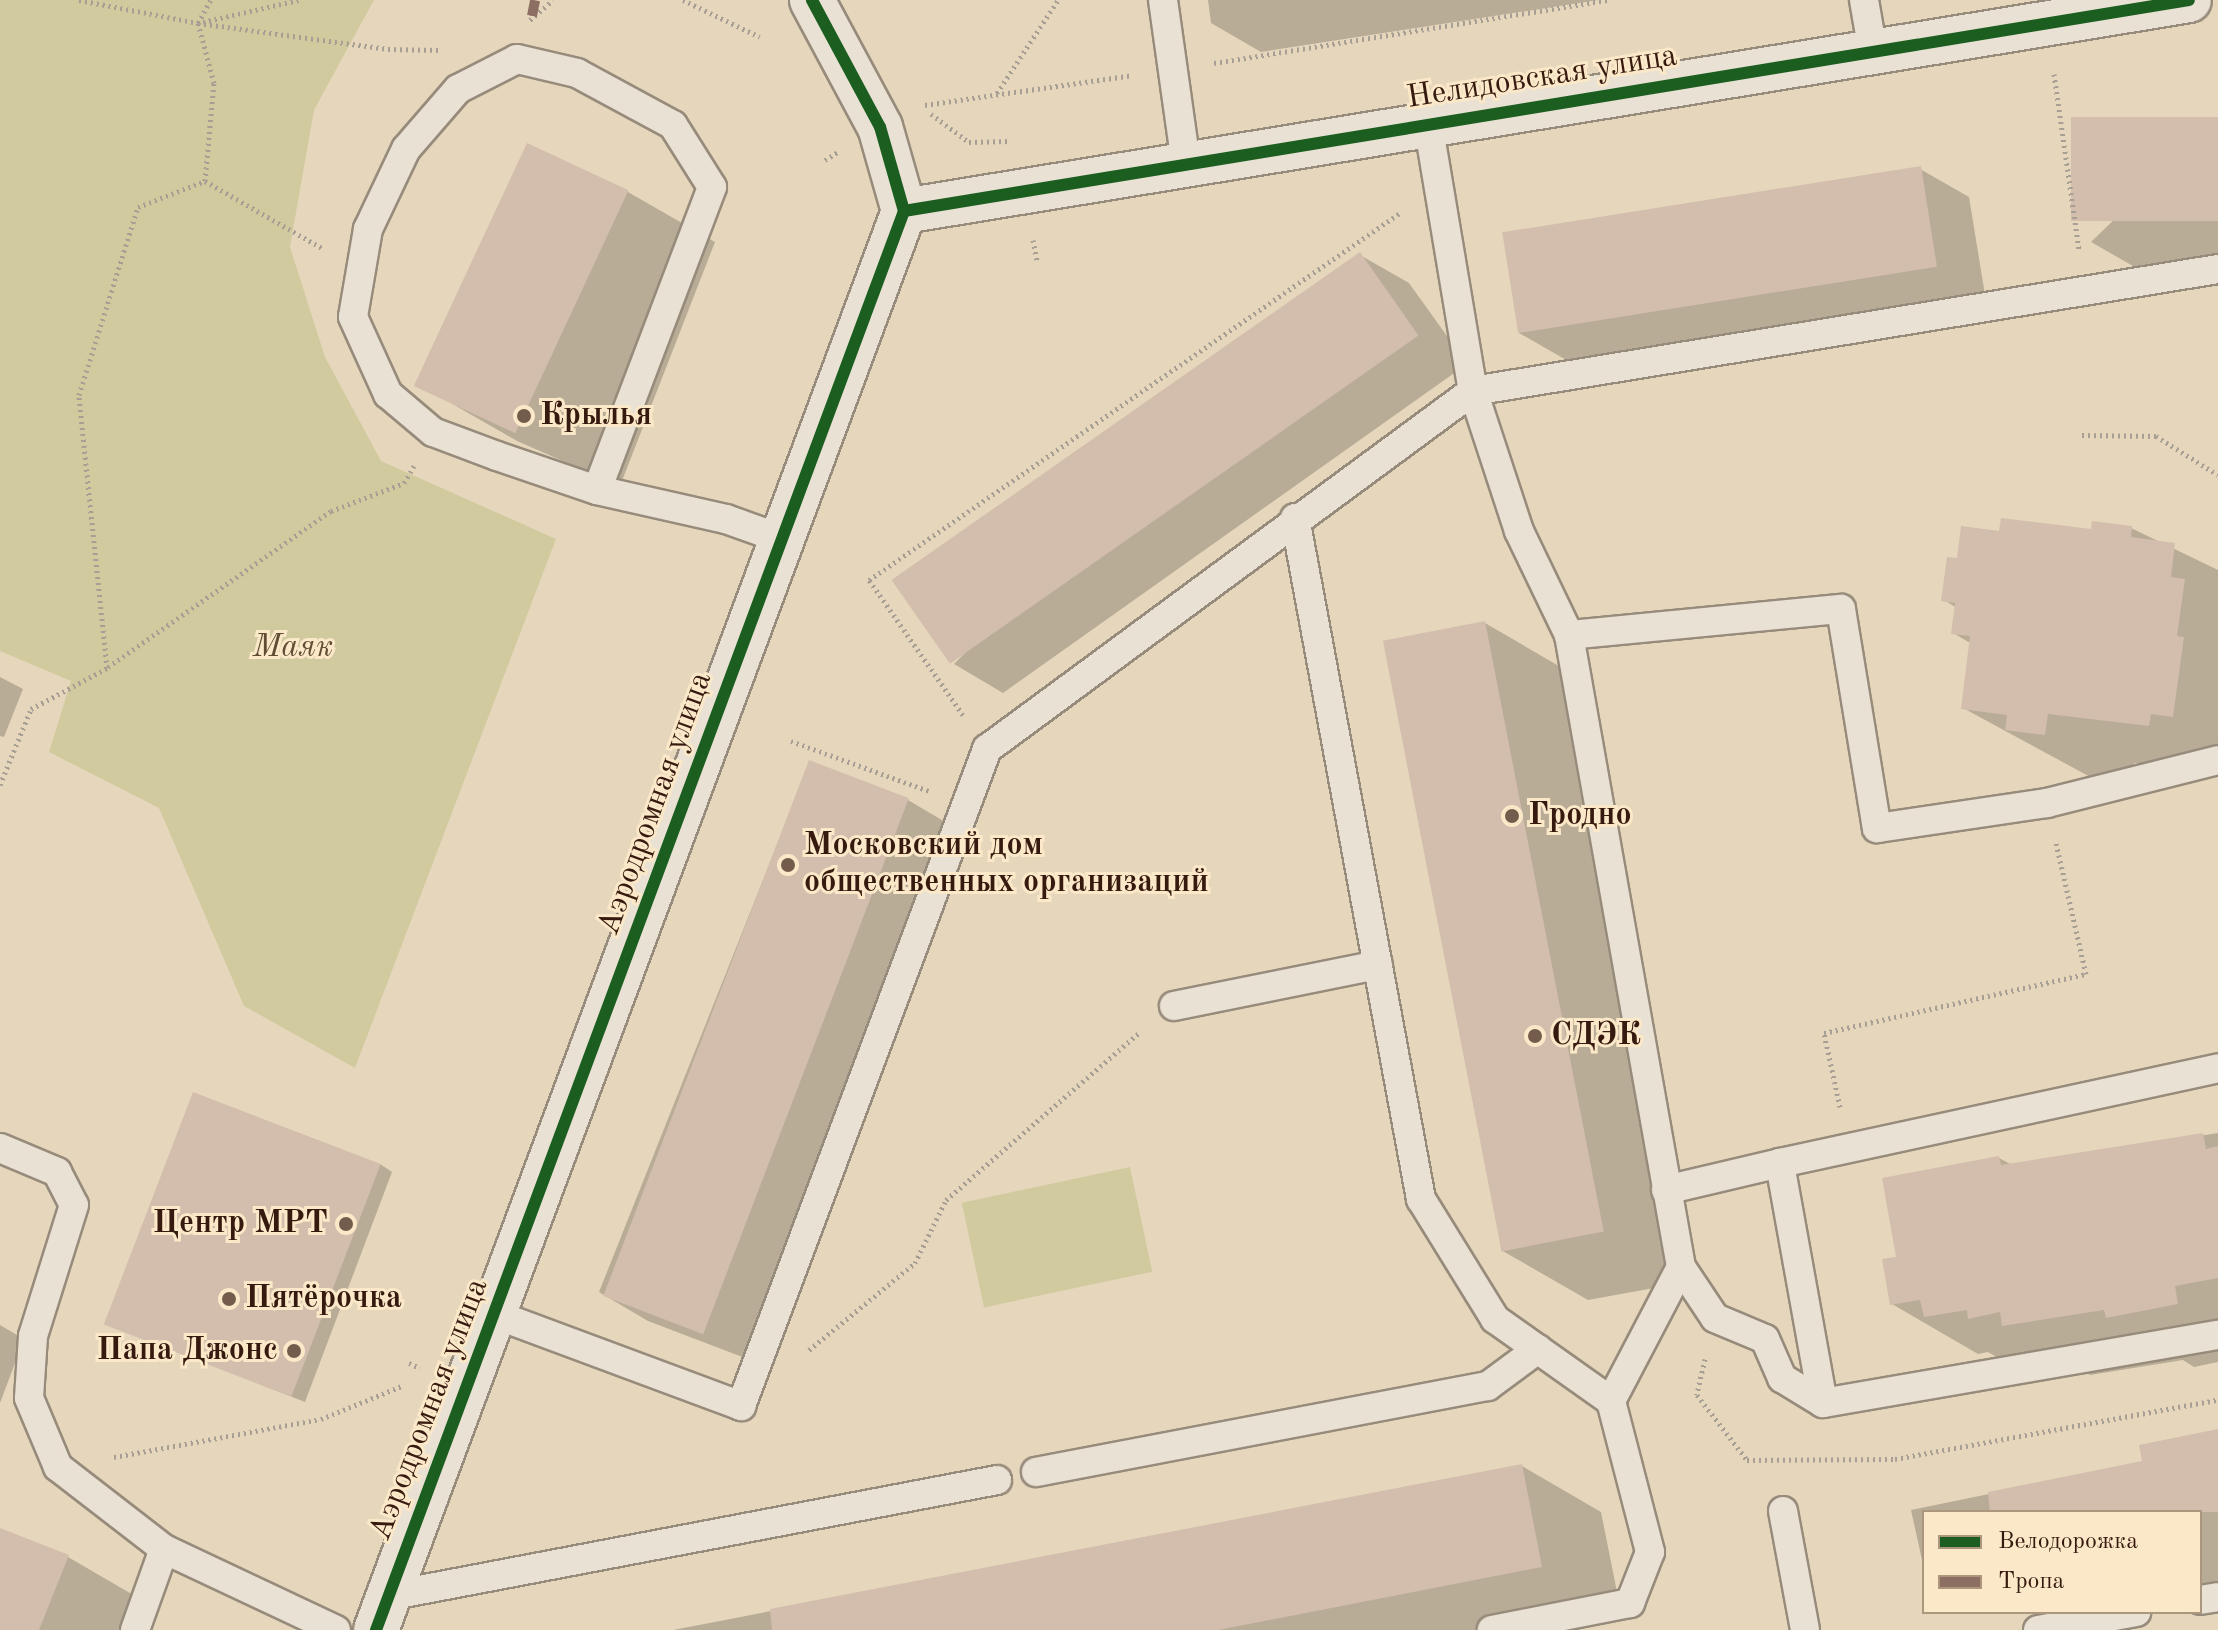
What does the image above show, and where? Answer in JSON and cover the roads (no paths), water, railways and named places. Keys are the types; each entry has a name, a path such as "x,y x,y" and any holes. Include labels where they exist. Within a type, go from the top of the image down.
{"street":[{"path":"812,0 880,127 904,211"},
{"name":"Нелидовская улица","path":"904,211 2189,0"},
{"name":"Аэродромная улица","path":"382,1613 688,798 779,538 904,211"}],"lane":[{"path":"1163,0 1186,164"},
{"path":"1864,0 1873,52"},
{"path":"597,490 712,187 673,125 577,73 517,59 458,89 406,149 368,229 353,317 388,394 433,432 597,490 726,519 779,538"},
{"path":"1428,123 1436,188 1473,391 1519,531 1569,635 1681,1267 1715,1318 1765,1339 1782,1378 1823,1403 2218,1335"},
{"path":"494,1314 741,1406 987,749 1295,518 1473,391 2218,269"},
{"path":"1295,518 1421,1199 1495,1319 1611,1401 1650,1552 1630,1603 1529,1627 1492,1630"},
{"path":"1569,635 1841,609 1877,828 2047,803 2218,760"},
{"path":"1174,1006 1378,965"},
{"path":"1666,1190 1847,1144 2218,1068"},
{"path":"0,1148 57,1172 74,1205 33,1336 29,1398 58,1467 164,1549 224,1582 336,1630"},
{"path":"1780,1163 1823,1403"},
{"path":"1611,1401 1681,1267"},
{"path":"1036,1472 1488,1386 1538,1349"},
{"path":"382,1613 997,1480"},
{"path":"1783,1511 1805,1630"},
{"path":"135,1630 164,1549"},
{"path":"2038,1630 2125,1614"}],"place":[{"name":"Крылья","path":"524,416"},
{"name":"Гродно","path":"1512,816"},
{"name":"Московский дом общественных организаций","path":"788,865"},
{"name":"СДЭК","path":"1535,1036"},
{"name":"Центр МРТ","path":"346,1224"},
{"name":"Пятёрочка","path":"229,1299"},
{"name":"Папа Джонс","path":"294,1351"}],"park label":[{"name":"Маяк","path":"293,648"}]}
